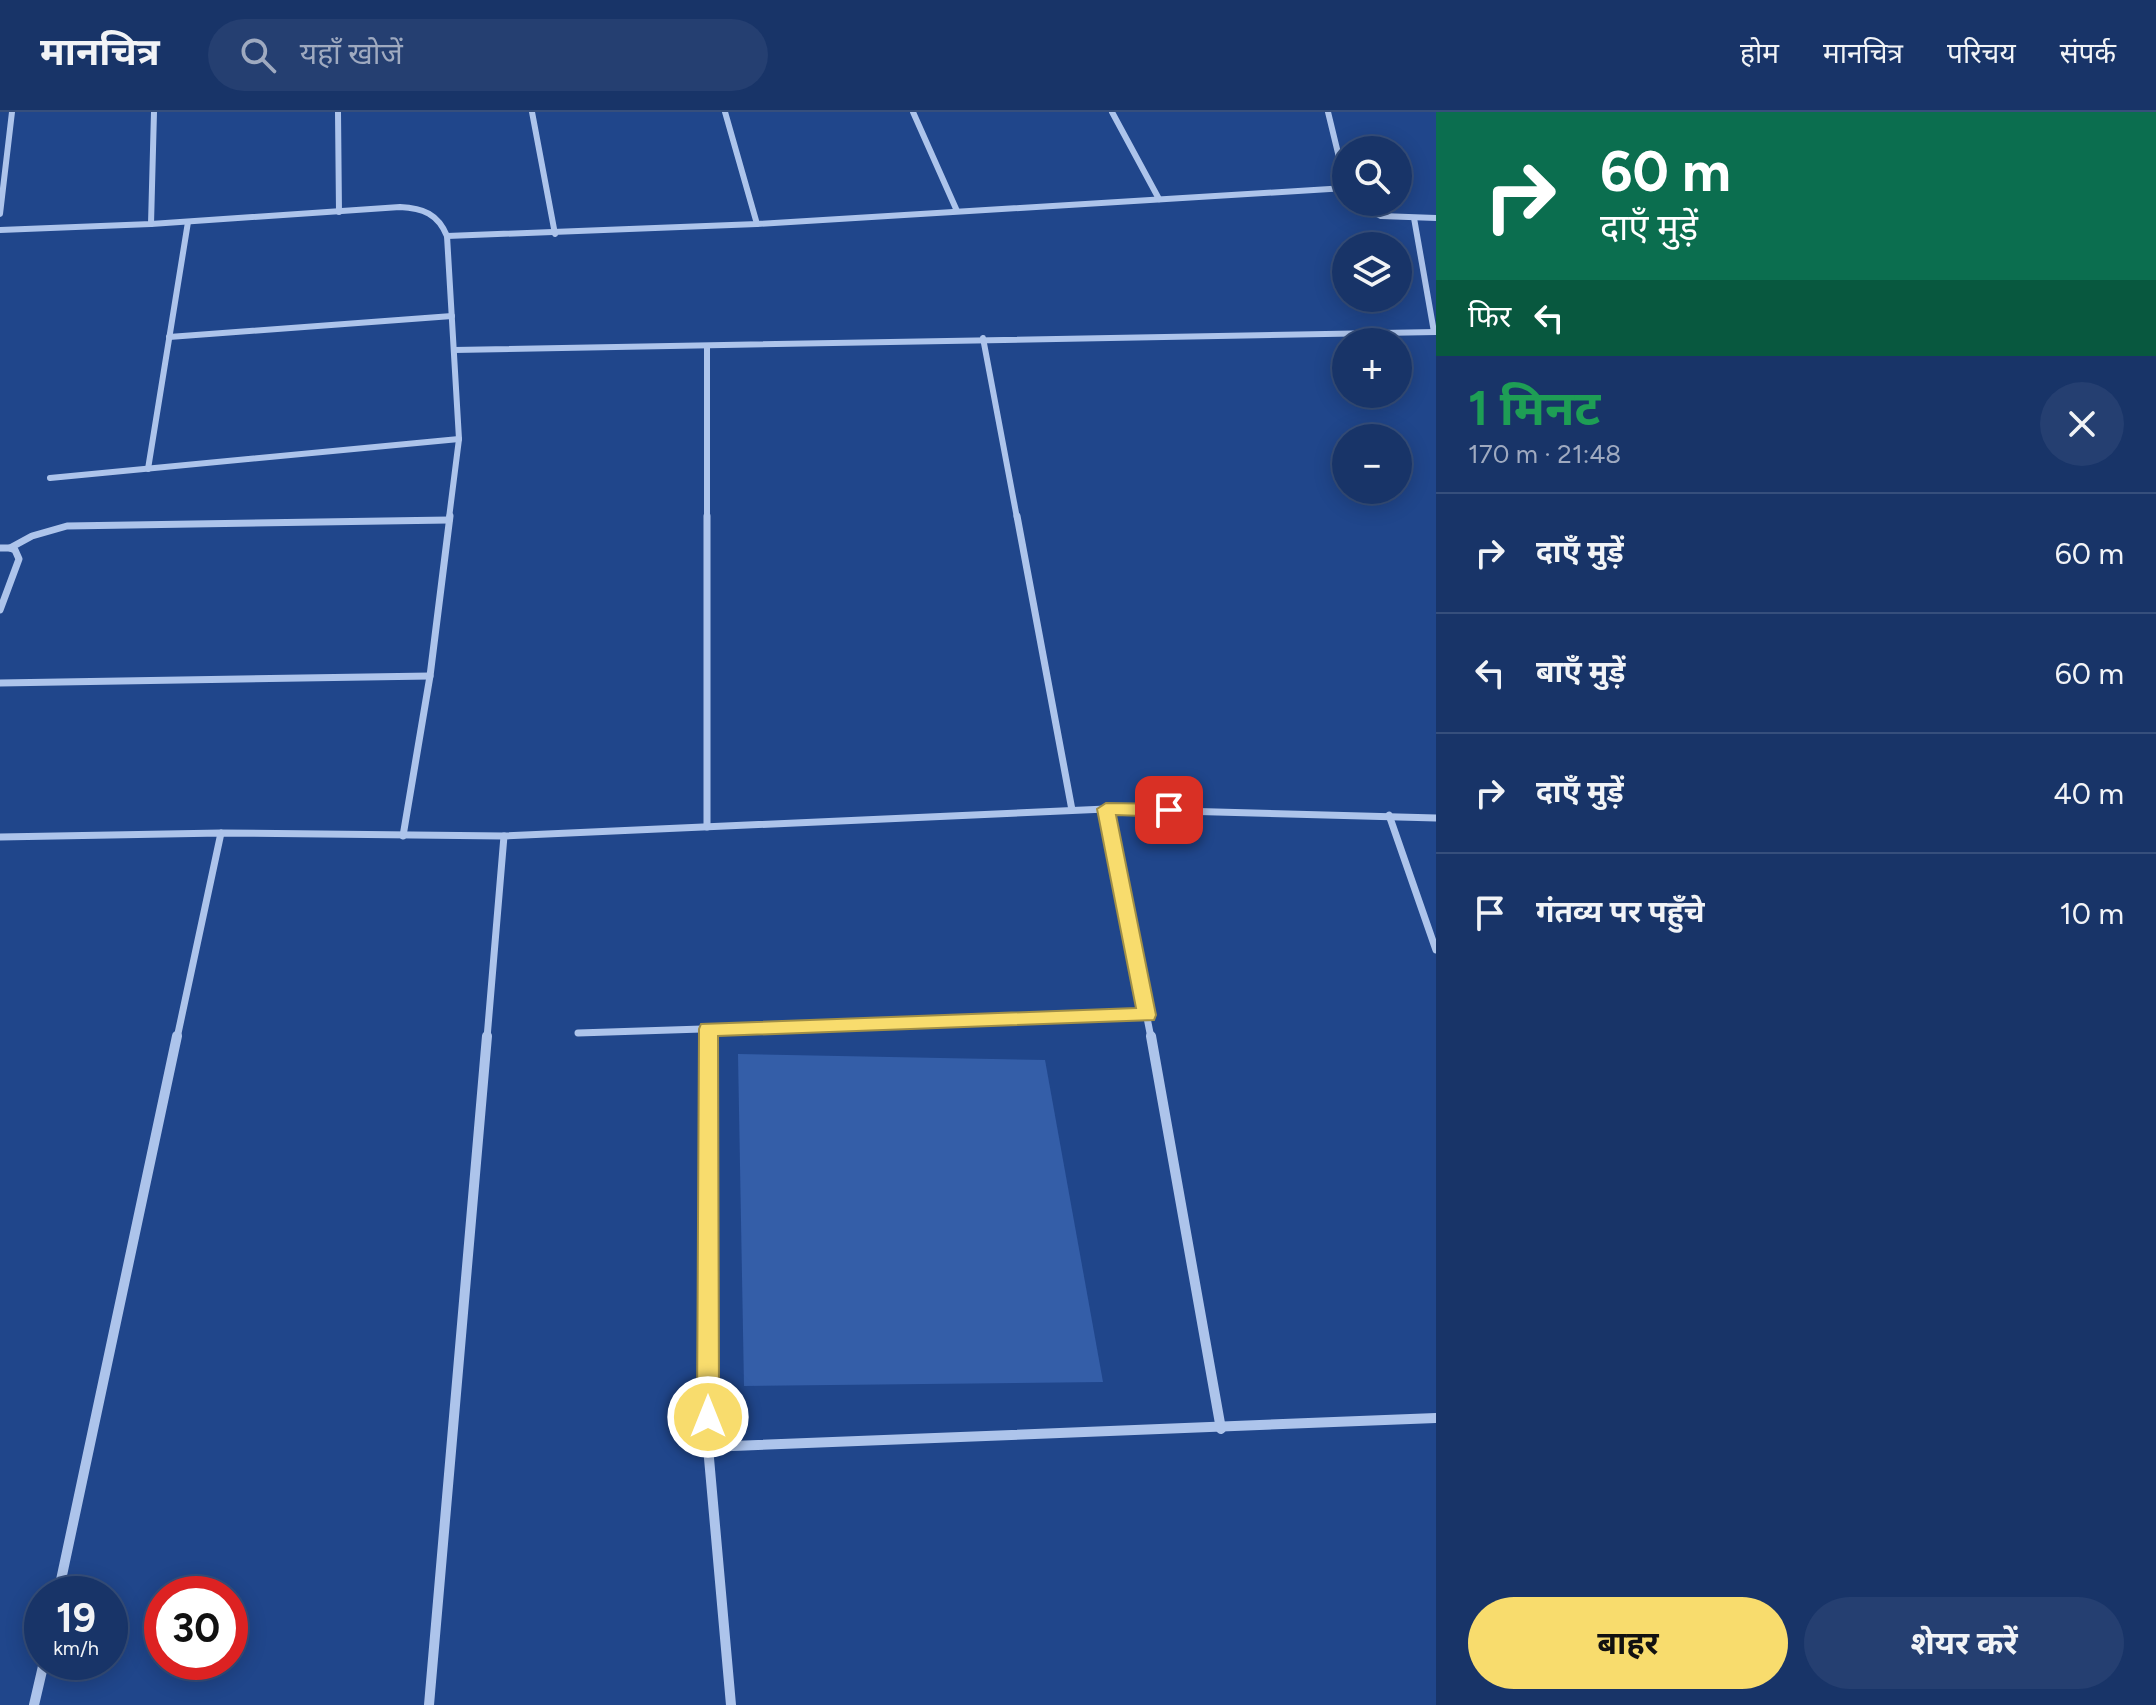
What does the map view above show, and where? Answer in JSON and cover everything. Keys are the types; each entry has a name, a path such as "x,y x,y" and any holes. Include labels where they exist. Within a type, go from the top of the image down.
{"street":[{"path":"0,214 12,112"},
{"path":"151,224 154,112"},
{"path":"338,112 339,212"},
{"path":"532,112 555,234"},
{"path":"725,112 757,224"},
{"path":"913,112 957,211"},
{"path":"1112,112 1159,199"},
{"path":"1328,112 1334,136"},
{"path":"447,236 757,224 1332,188"},
{"path":"0,230 421,208 442,222 447,236 459,439 430,676 403,836"},
{"path":"1394,216 1436,218"},
{"path":"454,350 1435,332 1414,218"},
{"path":"148,469 188,222"},
{"path":"169,337 452,316"},
{"path":"983,338 1072,810"},
{"path":"707,346 707,827"},
{"path":"50,478 459,439"},
{"path":"10,548 32,536 67,526 449,520"},
{"path":"0,548 15,550 19,559 0,610"},
{"path":"0,683 430,676"},
{"path":"1106,809 1147,1015 1221,1429"},
{"path":"0,837 221,833 504,836 1106,809 1436,818"},
{"path":"1389,815 1436,950"},
{"path":"62,1576 221,833"},
{"path":"429,1705 504,836"},
{"path":"578,1033 1147,1015"},
{"path":"708,1029 708,1447 731,1705"},
{"path":"708,1447 1221,1429 1436,1418"},
{"path":"34,1705 40,1680"}],"shaded area":[{"path":"738,1054 1045,1060 1103,1382 744,1386"}],"route":[{"path":"708,1417 708,1029 1147,1015 1106,809 1169,810"}]}
